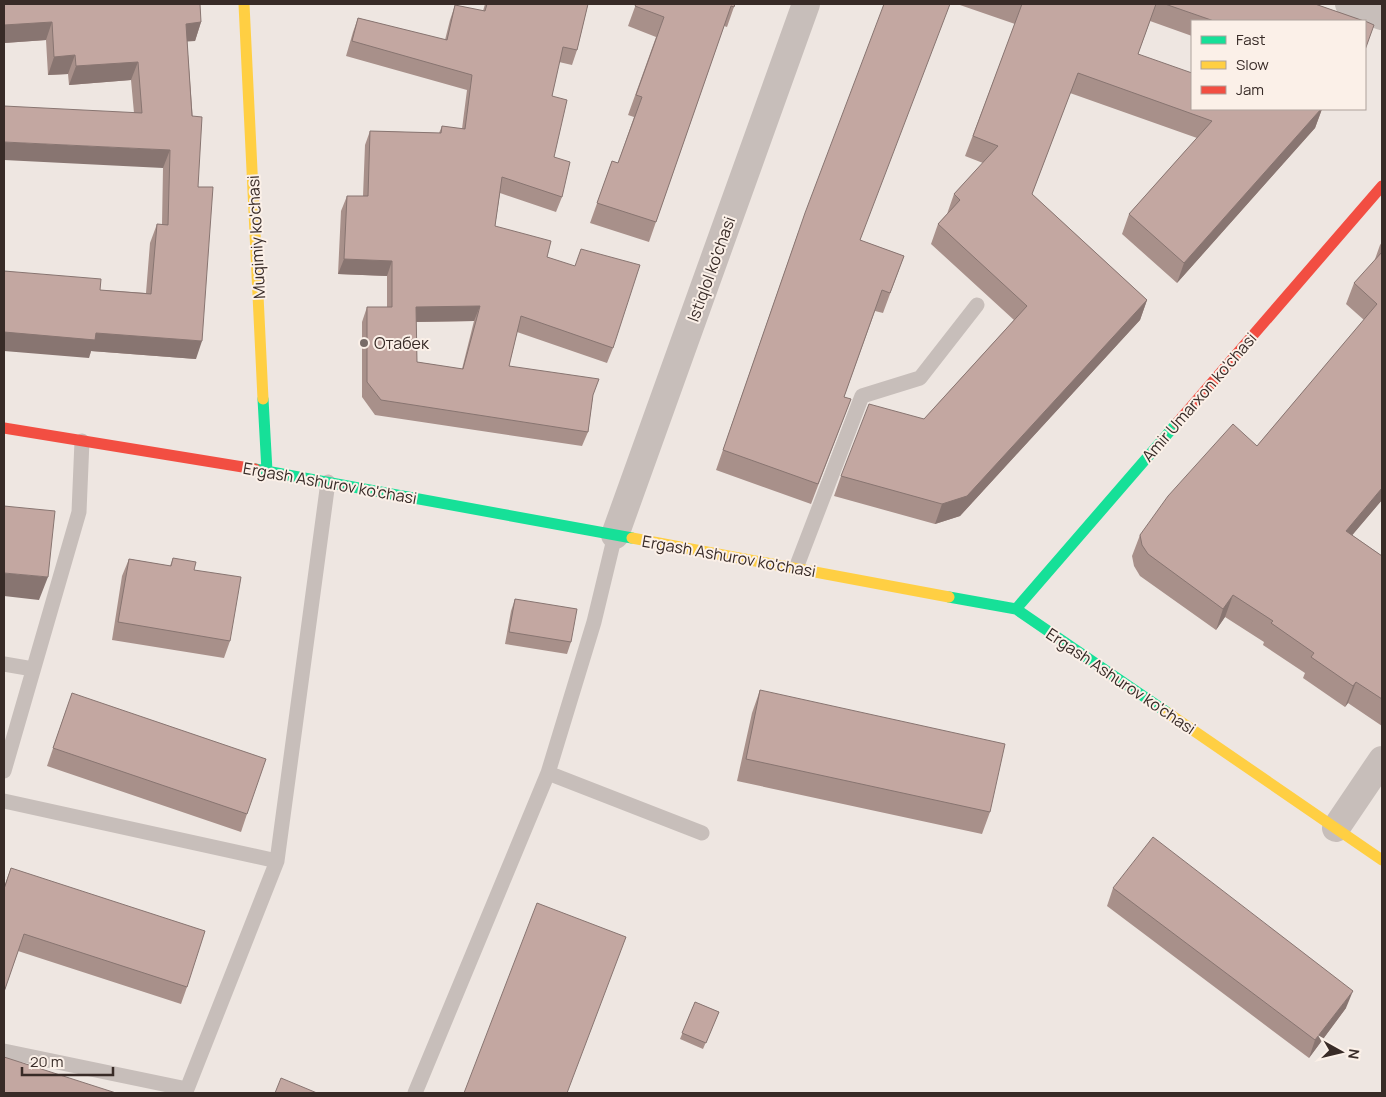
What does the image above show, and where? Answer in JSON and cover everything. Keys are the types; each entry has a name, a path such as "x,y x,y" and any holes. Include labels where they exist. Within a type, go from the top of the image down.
{"street":[{"name":"Muqimiy ko'chasi","path":"244,4 267,471"},
{"name":"Istiqlol ko'chasi","path":"615,535 806,4"},
{"path":"1349,4 1382,16"},
{"name":"Amir Umarxon ko'chasi","path":"1016,609 1382,186"},
{"name":"Ergash Ashurov ko'chasi","path":"4,428 267,471 1016,609 1382,860"},
{"path":"1336,828 1382,760"}],"lane":[{"path":"796,568 862,396 920,378 976,305"},
{"path":"4,771 79,512 82,441"},
{"path":"4,1051 187,1089 277,861 328,482"},
{"path":"415,1093 548,773 594,622 615,535"},
{"path":"4,664 33,668"},
{"path":"548,773 702,833"},
{"path":"4,801 277,861"}],"building":[{"path":"4,4 200,4 201,22 186,24 192,116 202,117 198,187 213,187 202,341 96,333 95,340 4,332 4,271 101,279 100,290 151,294 157,224 168,225 170,150 4,142 4,106 142,113 138,62 76,66 75,55 54,57 52,22 4,25"},
{"path":"487,4 588,4 577,50 563,47 552,96 567,100 554,157 570,162 562,197 502,177 495,226 551,241 547,257 575,266 581,249 640,265 613,348 521,316 509,366 599,379 593,395 588,432 381,400 367,382 367,307 392,307 392,261 344,259 347,196 368,196 370,131 441,133 442,126 465,129 472,75 352,41 358,18 447,40 455,5 485,11","holes":["480,306 463,369 417,362 416,307"]},
{"path":"636,4 735,4 734,7 731,6 656,222 597,203 612,161 618,163 642,97 636,95 664,17 635,6"},
{"path":"884,4 950,4 860,240 904,256 890,293 882,290 844,397 851,399 818,484 723,450 805,213"},
{"path":"1022,4 1156,4 1138,54 1191,73 1191,110 1320,110 1184,263 1129,214 1212,121 1078,73 1032,194 1147,300 967,496 942,504 841,476 869,404 924,419 1027,306 938,224 960,200 954,194 998,146 973,136"},
{"path":"1165,4 1315,4 1361,20 1211,20"},
{"path":"1366,21 1374,25 1366,47"},
{"path":"1382,252 1382,488 1346,531 1382,556 1382,699 1356,682 1353,686 1311,657 1314,653 1271,623 1273,621 1233,595 1223,609 1148,554 1142,545 1140,535 1168,496 1233,424 1257,446 1377,304 1354,283"},
{"path":"4,506 55,511 48,577 4,573"},
{"path":"173,558 196,562 194,570 241,577 230,641 118,622 129,559 171,566"},
{"path":"515,599 577,609 571,642 509,632"},
{"path":"760,690 1005,744 990,812 746,759"},
{"path":"72,693 266,759 247,814 53,748"},
{"path":"1153,837 1353,991 1315,1040 1113,888"},
{"path":"11,868 205,931 187,987 24,934 4,992 4,889"},
{"path":"537,903 626,937 567,1093 464,1093"},
{"path":"695,1002 719,1012 706,1043 682,1033"},
{"path":"4,1057 116,1093 4,1093"},
{"path":"281,1078 317,1093 275,1093"}],"traffic: fast":[{"path":"263,399 267,471"},
{"path":"1016,609 1177,423"},
{"path":"255,469 632,538"},
{"path":"949,597 1016,609 1168,713"}],"traffic: slow":[{"path":"244,4 263,399"},
{"path":"632,538 949,597"},
{"path":"1168,713 1382,860"}],"traffic: jam":[{"path":"1177,423 1382,186"},
{"path":"4,428 255,469"}],"place":[{"name":"Отабек","path":"364,343"}]}
